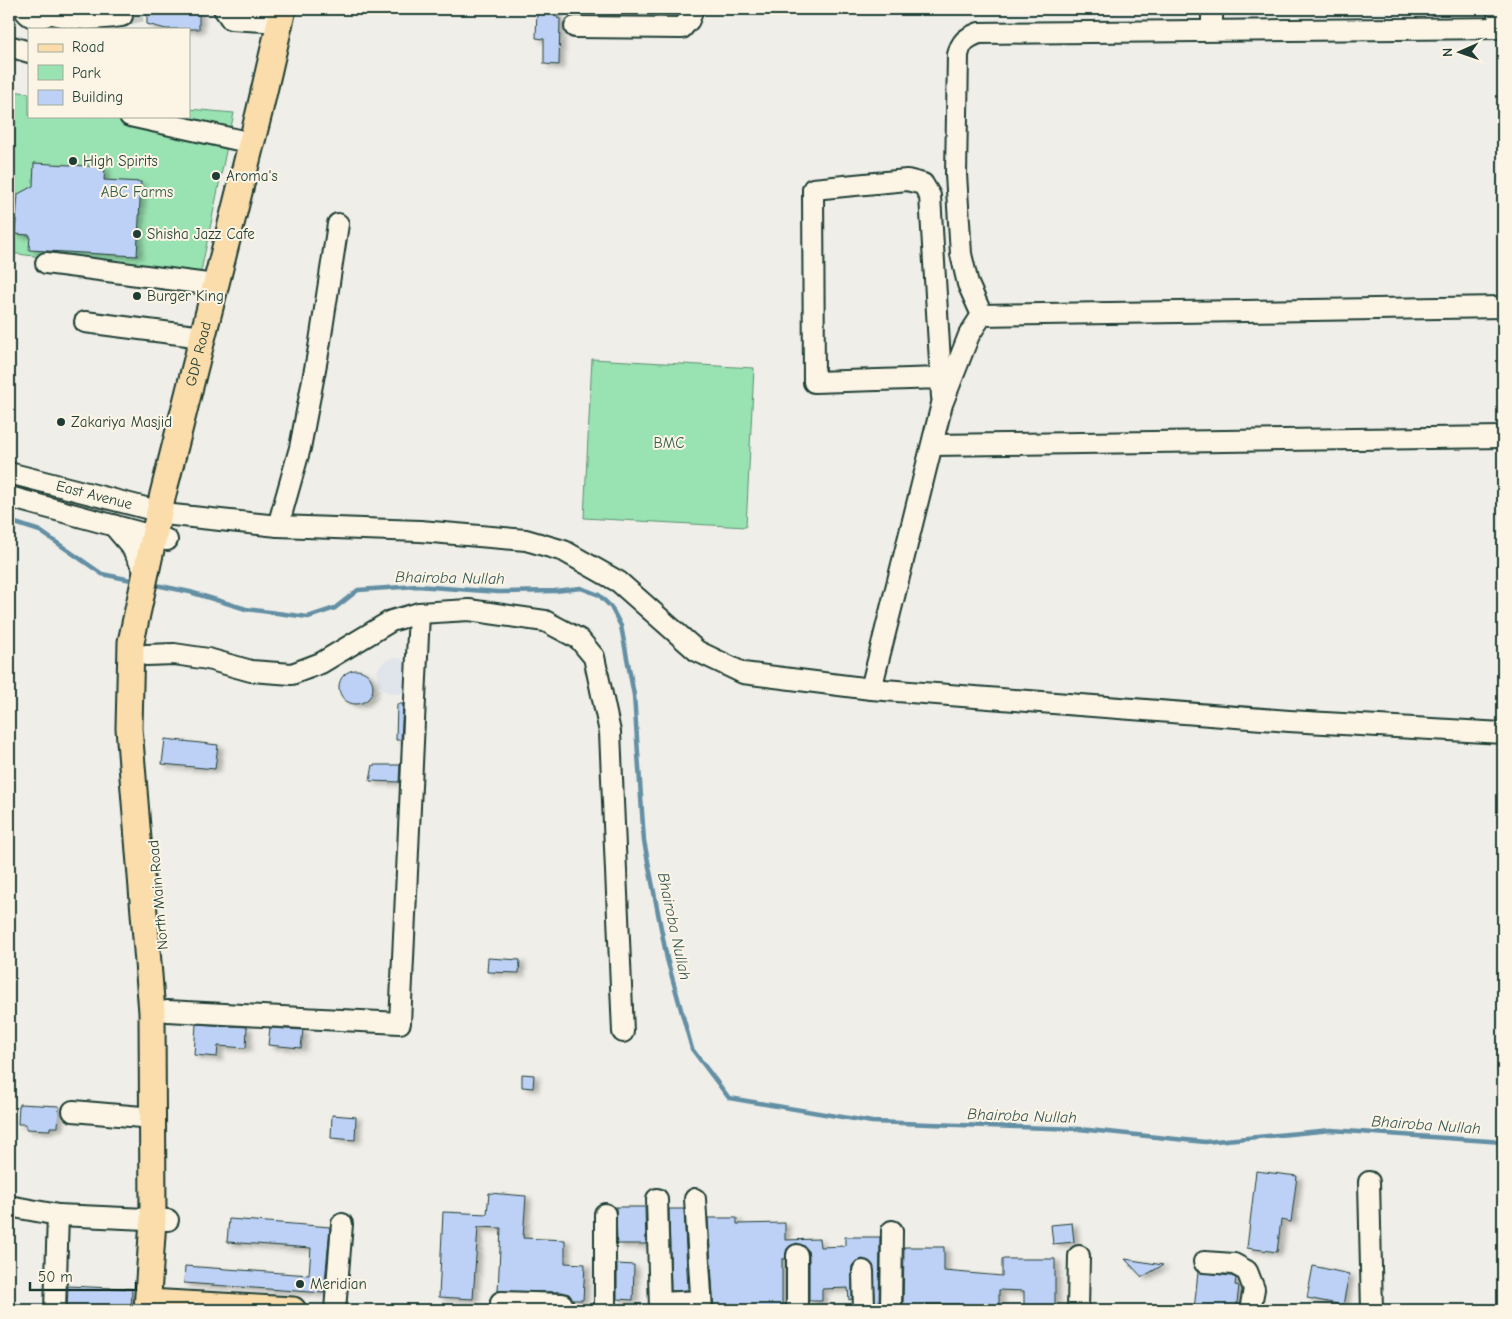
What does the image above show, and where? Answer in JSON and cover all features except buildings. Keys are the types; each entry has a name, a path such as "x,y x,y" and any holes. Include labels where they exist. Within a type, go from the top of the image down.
{"main road":[{"name":"GDP Road","path":"169,501 215,285 286,13"},
{"path":"169,501 286,13"},
{"name":"North Main Road","path":"161,1220 153,1118 152,1012 129,728 150,572 169,501"},
{"name":"North Main Road","path":"141,646 144,727 167,1011 161,1220 155,1306"},
{"path":"155,1306 293,1310"}],"street":[{"path":"24,9 30,16 35,18 51,11 67,18 98,20 122,16"},
{"path":"224,9 231,19 286,13"},
{"path":"575,27 682,28 689,20 693,9"},
{"path":"1212,9 1212,30"},
{"path":"982,315 968,284 960,254 956,174 958,55 961,44 967,37 979,33 1212,30 1500,21"},
{"path":"9,46 28,52"},
{"path":"139,118 252,143"},
{"path":"941,378 814,382 813,189 907,180 923,184 930,196 941,378 942,404"},
{"path":"278,526 304,430 338,224"},
{"path":"46,263 215,285"},
{"path":"982,315 1503,307"},
{"path":"871,689 942,404 969,335 982,315"},
{"path":"85,322 203,336"},
{"path":"933,445 1503,437"},
{"name":"East Avenue","path":"12,473 169,501 278,526 420,530 535,543 564,551 619,582 697,651 743,673 871,689 1289,721 1503,733"},
{"name":"East Avenue","path":"9,497 160,538"},
{"name":"East Avenue","path":"113,525 150,572"},
{"path":"141,646 174,654 208,659 250,671 292,674 321,663 391,622 419,613 469,610 545,621 579,639 594,658 610,732 623,1032"},
{"path":"167,1011 400,1023 419,613"},
{"path":"73,1111 153,1118"},
{"path":"1369,1182 1372,1310"},
{"path":"657,1199 660,1307 701,1306 695,1199"},
{"path":"9,1206 58,1215 161,1220"},
{"path":"605,1214 605,1310"},
{"path":"55,1310 58,1215"},
{"path":"336,1310 342,1224"},
{"path":"891,1310 892,1231"},
{"path":"796,1255 797,1310"},
{"path":"1078,1310 1079,1256"},
{"path":"1204,1262 1234,1264 1247,1271 1254,1289 1250,1310"},
{"path":"863,1271 864,1310"},
{"path":"500,1310 501,1302 562,1304 562,1310"}],"shaded area":[{"path":"395,658 407,664 413,676 407,688 395,694 383,688 377,676 383,664"}],"green space":[{"name":"ABC Farms","path":"9,91 28,93 28,118 190,118 190,109 234,113 200,276 9,253"},
{"name":"BMC","path":"592,359 754,368 746,527 584,518"}],"waterway":[{"name":"Bhairoba Nullah","path":"9,521 40,531 102,574 136,581"},
{"name":"Bhairoba Nullah","path":"151,584 190,592 246,609 308,617 335,608 358,590 417,586 498,592 555,591 581,588 599,595 611,607 621,626 634,695 644,841 667,959 692,1049 729,1098 872,1122 1079,1129 1205,1142 1331,1130 1503,1142"}],"tunnel":[{"path":"122,16 152,9"}],"place":[{"name":"High Spirits","path":"73,161"},
{"name":"Aroma's","path":"216,176"},
{"name":"Shisha Jazz Cafe","path":"137,234"},
{"name":"Burger King","path":"137,296"},
{"name":"Zakariya Masjid","path":"61,422"},
{"name":"Meridian","path":"300,1284"}]}
